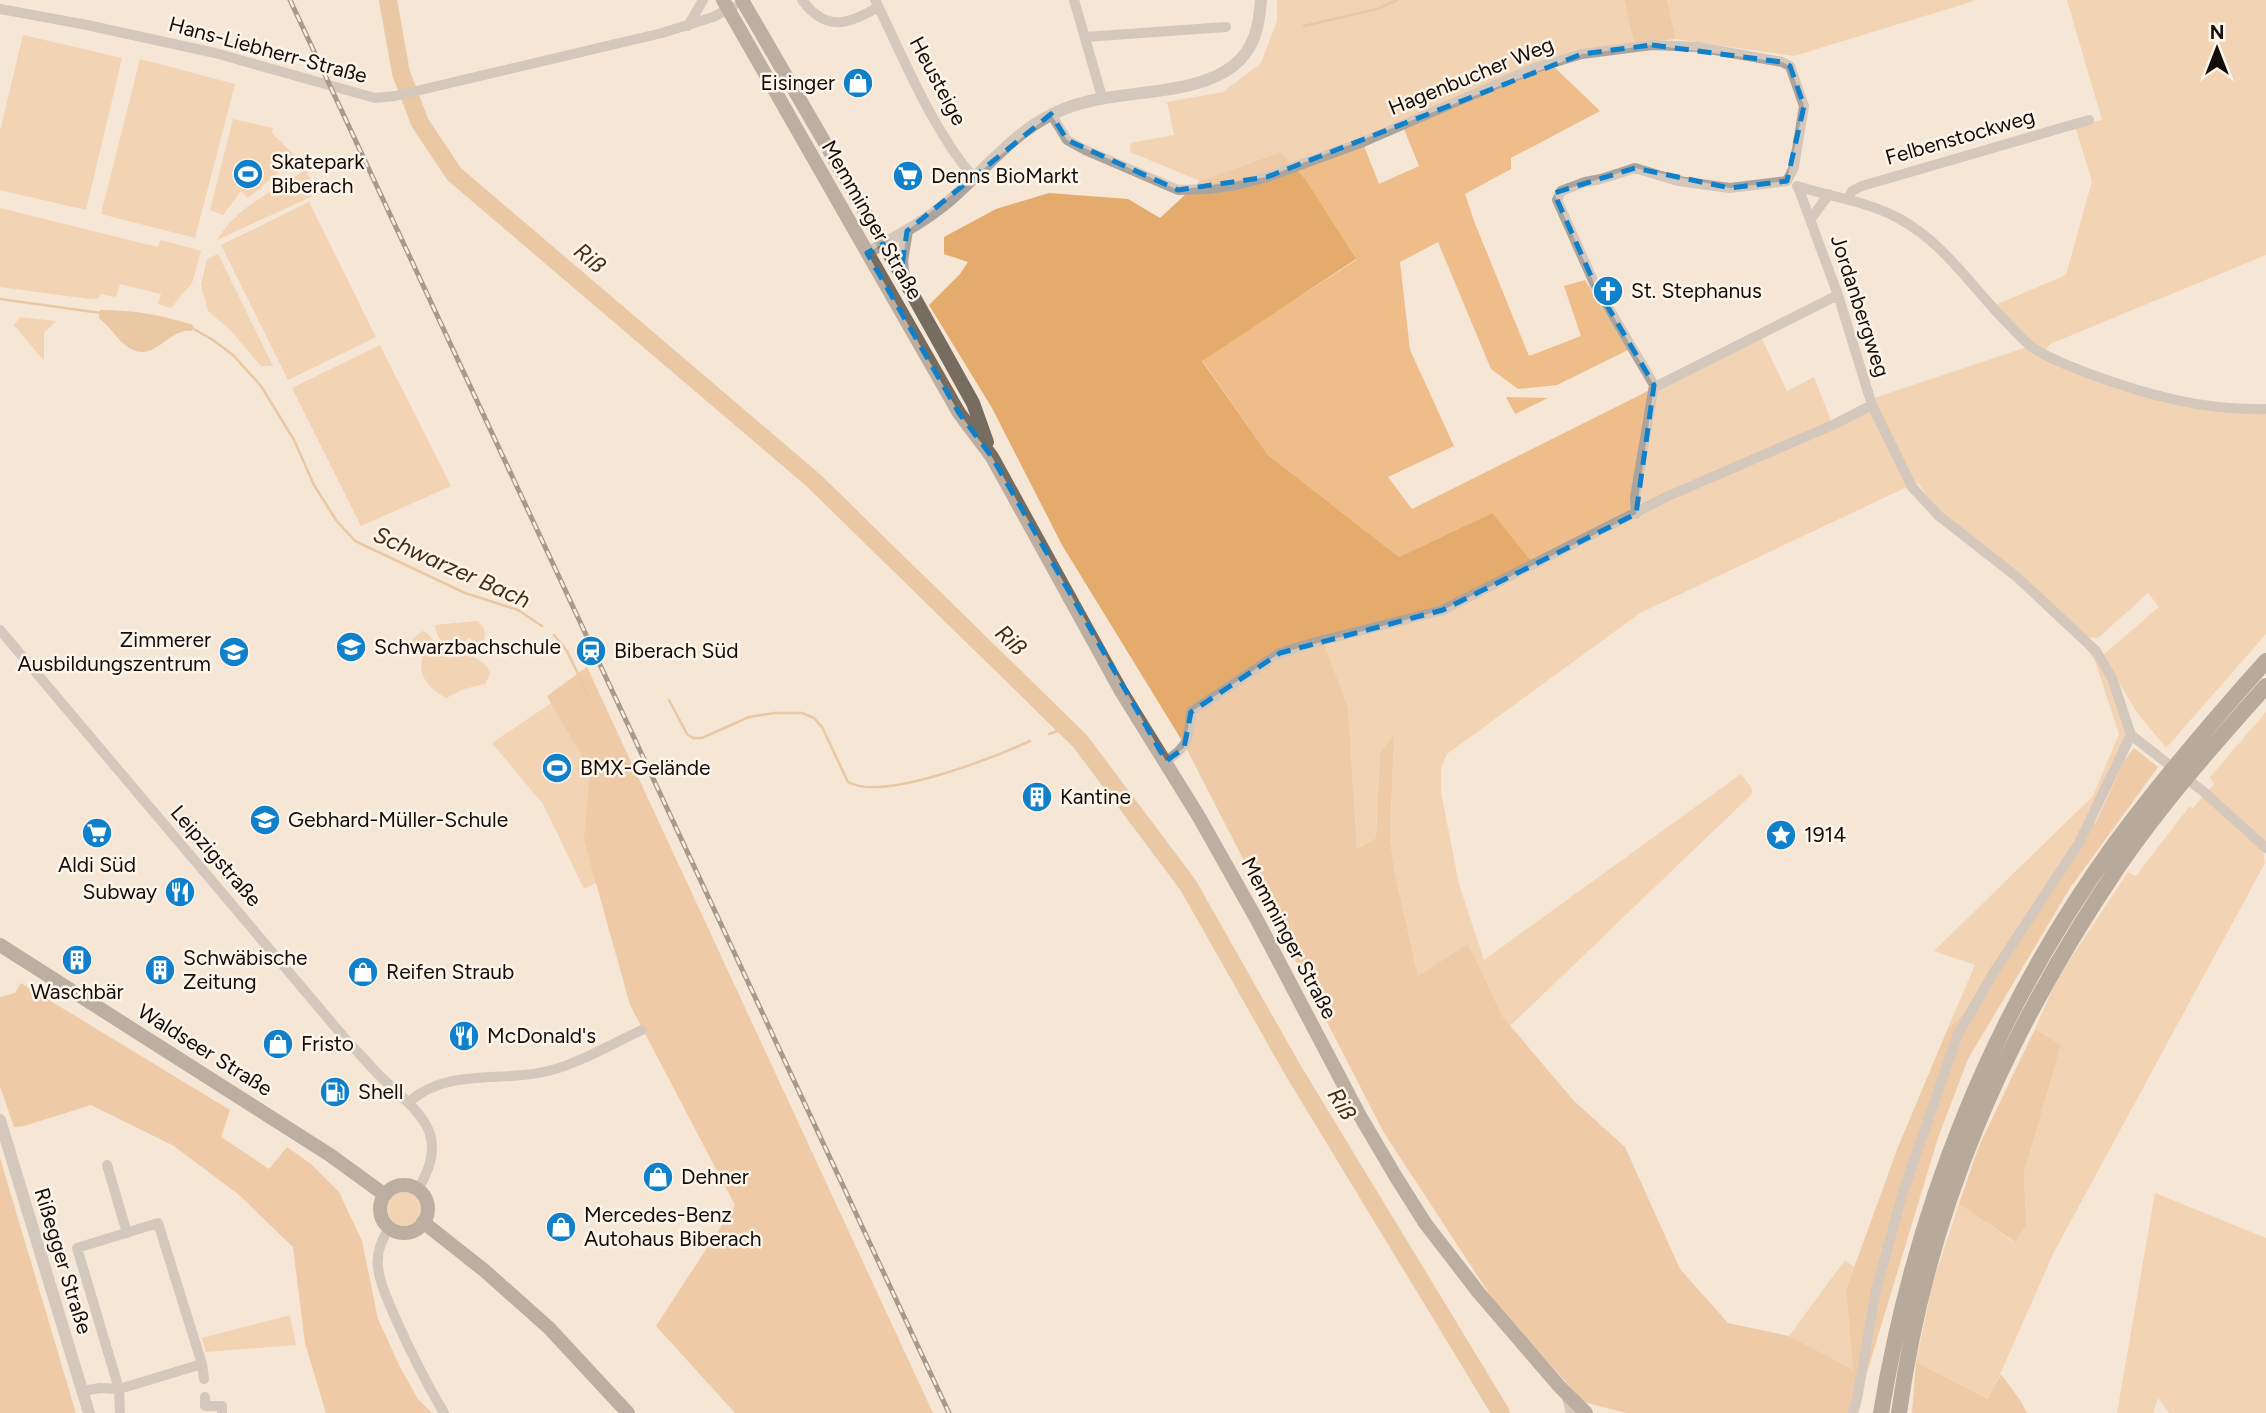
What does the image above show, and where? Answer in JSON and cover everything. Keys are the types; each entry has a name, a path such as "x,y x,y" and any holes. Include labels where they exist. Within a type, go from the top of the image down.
{"highway":[{"path":"1881,1413 1902,1305 1922,1233 1959,1126 1999,1036 2032,974 2112,848 2142,808 2266,662"},
{"path":"1899,1413 1919,1307 1941,1224 1980,1115 2016,1038 2046,981 2119,865 2200,760 2266,687"}],"main road":[{"name":"Memminger Straße","path":"743,1 973,403 992,457"},
{"name":"Memminger Straße","path":"726,5 959,414 992,457 1121,691 1166,761 1257,920 1360,1116 1396,1177 1425,1223 1479,1293 1566,1394 1586,1413"},
{"name":"Waldseer Straße","path":"0,945 330,1155 385,1195"},
{"path":"405,1185 418,1189 428,1203 423,1222 415,1230 407,1232 399,1232 390,1227 380,1210 385,1195 397,1186 405,1185"},
{"path":"423,1222 485,1271 549,1328 628,1413"}],"street":[{"path":"688,26 703,0"},
{"path":"802,0 816,15 833,22 848,22 877,4"},
{"path":"1074,0 1102,97"},
{"path":"867,253 907,231 950,201 1014,139 1051,114 1102,97 1181,87 1206,80 1231,67 1248,52 1255,38 1261,0"},
{"name":"Hans-Liebherr-Straße","path":"0,9 215,53 375,98 395,96 688,26 713,17 726,5 743,1"},
{"name":"Heusteige","path":"877,4 937,121 974,178"},
{"path":"1085,37 1226,27"},
{"name":"Hagenbucher Weg","path":"1051,114 1067,140 1085,150 1178,190 1208,189 1267,177 1363,142 1532,69 1582,54 1651,45 1698,47 1782,62 1790,66 1804,106 1794,167 1787,181"},
{"name":"Felbenstockweg","path":"1848,199 1852,191 1862,186 2090,120"},
{"path":"1636,514 1636,497 1654,385 1595,285 1557,200 1559,193 1585,182 1635,168 1678,181 1730,188 1787,181 1798,187 1848,199 1899,218 1944,251 2007,323 2031,346 2061,363 2153,395 2214,408 2266,409"},
{"name":"Jordanbergweg","path":"1798,187 1838,295 1872,405 1912,487 1927,505 2017,577 2096,651 2112,678 2131,735"},
{"name":"Jordanbergweg","path":"1811,219 1829,194"},
{"path":"905,281 902,261 907,231"},
{"path":"1654,385 1657,386 1838,295"},
{"path":"1166,761 1184,748 1189,738 1191,712 1280,653 1443,610 1666,497 1835,424 1872,405"},
{"name":"Leipzigstraße","path":"0,630 348,1042 423,1116 433,1145 430,1166 418,1189"},
{"path":"1853,1413 1876,1290 1903,1192 1958,1034 2014,940 2079,843 2131,735 2203,792 2266,848"},
{"path":"409,1101 420,1092 443,1082 553,1070 642,1030"},
{"name":"Rißegger Straße","path":"0,1120 89,1413"},
{"path":"107,1165 127,1233"},
{"path":"120,1413 119,1389 78,1248 158,1223 202,1364 204,1379"},
{"path":"390,1227 378,1253 382,1287 413,1356 444,1413"},
{"path":"82,1391 119,1389 202,1364"},
{"path":"1566,1394 1571,1413"},
{"path":"205,1397 205,1406 222,1410"}],"highlighted area":[{"path":"1652,45 1782,62 1790,66 1804,106 1787,181 1730,188 1635,168 1554,193 1595,285 1654,385 1636,514 1443,610 1280,653 1191,712 1184,748 1166,761 992,457 959,413 867,253 883,244 901,273 907,231 1051,114 1067,140 1178,190 1267,177 1582,54"}],"shaded area":[{"path":"1277,0 1624,0 1634,43 1548,61 1600,111 1511,158 1511,169 1465,194 1529,356 1581,336 1564,286 1585,280 1628,350 1557,385 1518,389 1491,369 1438,242 1400,262 1410,350 1454,446 1388,477 1412,509 1760,335 1787,391 1814,377 1833,426 1874,398 2033,345 1993,306 2066,275 2092,181 2075,126 2102,120 2067,0 2266,0 2266,255 2050,344 2042,355 2148,398 2210,411 2266,412 2266,634 2166,748 2136,711 2103,655 2159,607 2148,593 2098,638 2086,637 1939,512 1918,483 1909,486 1640,613 1447,754 1441,768 1441,792 1459,884 1484,960 1741,774 1751,787 1752,794 1510,1026 1502,1016 1418,976 1394,869 1390,838 1394,737 1380,753 1376,838 1357,849 1348,708 1320,636 1492,513 1399,557 1268,455 1202,360 1356,260 1281,152 1200,181 1130,152 1130,143 1174,135 1167,102 1223,92 1261,63 1277,21","holes":["1404,129 1419,166 1379,184 1364,146"]},
{"path":"1624,0 1667,0 1676,39 1634,43"},
{"path":"1667,0 1977,0 1794,56 1676,39"},
{"path":"23,35 122,58 86,210 0,190 0,131"},
{"path":"140,59 235,84 195,238 101,214"},
{"name":"Skatepark Biberach","path":"233,119 273,128 272,133 296,157 248,198 241,191 223,215 210,210"},
{"path":"1281,152 1305,179 1356,259 1202,361 1268,455 1399,557 1492,513 1532,562 1443,605 1321,636 1348,708 1357,849 1376,838 1380,753 1394,736 1390,838 1394,869 1418,976 1468,944 1502,1016 1574,1101 1625,1147 1680,1269 1728,1323 1789,1336 1853,1370 1846,1290 1898,1147 1948,1028 1984,995 1989,970 2096,822 2124,761 2134,748 2158,767 2070,888 1968,1059 1938,1138 1865,1379 1852,1413 1626,1413 1584,1402 1498,1307 1384,1133 1184,744 1062,545 992,408 929,305 960,274 968,262 944,254 944,237 996,209 1049,193 1128,199 1160,218 1200,181"},
{"path":"306,170 317,194 217,240 225,228 246,209"},
{"path":"309,202 376,337 288,380 221,245"},
{"path":"0,208 158,247 161,240 201,251 192,283 171,308 158,304 161,294 120,284 116,297 100,294 99,298 89,299 0,287"},
{"path":"218,254 273,366 261,366 231,331 208,311 201,285 207,259"},
{"path":"100,310 136,312 170,318 193,325 192,331 176,334 155,348 140,352 126,346 118,338 99,318"},
{"path":"20,317 56,321 44,333 44,361 14,325"},
{"path":"380,345 451,486 361,526 292,388"},
{"path":"1506,397 1548,398 1515,414"},
{"path":"477,621 484,629 483,645 474,643 470,638 465,645 449,646 444,644 436,631 435,625"},
{"path":"423,631 450,658 470,654 487,666 490,674 485,684 464,689 446,698 435,690 426,682 421,665 422,658 410,645 413,638"},
{"path":"2079,637 2094,654 2108,679 2126,736 2089,818 2096,822 1989,970 1984,995 1948,1028 1975,965 1934,951 2093,796 2119,734 2095,661"},
{"path":"587,667 933,1413 735,1413 656,1326 735,1205 630,1005 584,840 590,770 547,696"},
{"name":"BMX-Gelände","path":"566,693 613,793 600,881 584,889 543,804 492,743"},
{"path":"2266,712 2265,863 2054,1252 1989,1399 1916,1362 1933,1282 1959,1204 2014,1242 2026,1225 2024,1173 2061,1045 2035,1029 2057,979 2128,872 2136,876 2189,807 2193,808 2214,784 2210,777"},
{"path":"21,983 230,1110 221,1137 269,1169 287,1147 311,1164 339,1192 362,1241 378,1319 418,1399 432,1413 326,1413 305,1343 293,1247 238,1194 174,1146 91,1105 14,1127 0,1086 0,997 15,993"},
{"path":"2035,1029 2061,1045 2024,1173 2026,1225 2015,1242 1959,1204 1979,1146"},
{"path":"0,1158 76,1413 0,1413"},
{"path":"404,1192 416,1197 421,1209 416,1221 404,1226 392,1221 387,1209 392,1197"},
{"path":"2155,1193 2266,1238 2266,1413 2169,1413 2158,1398 2153,1413 2117,1413"},
{"path":"1845,1260 1854,1267 1846,1290 1853,1371 1789,1336"},
{"path":"290,1315 296,1345 206,1352 202,1338"},
{"path":"1916,1362 1988,1399 2001,1374 2027,1413 1912,1413"}],"waterway":[{"name":"Riß","path":"388,0 401,73 420,123 454,174 813,480 1080,741 1188,885 1294,1072 1501,1413"},
{"path":"1304,26 1377,9 1397,0"},
{"name":"Schwarzer Bach","path":"0,299 101,313"},
{"name":"Schwarzer Bach","path":"192,328 233,355 261,386 294,440 314,485 336,520 355,541 465,593 518,610 542,626"},
{"name":"Schwarzer Bach","path":"554,635 567,651 589,697"},
{"name":"Schwarzer Bach","path":"669,700 687,734 693,738 702,738 749,717 774,713 802,713 814,718 822,727 848,782 864,787 912,782 939,775 1030,741"},
{"name":"Schwarzer Bach","path":"1049,734 1066,728"}],"railway":[{"path":"290,0 949,1413"}],"place":[{"name":"Eisinger","path":"858,83"},
{"name":"Skatepark Biberach","path":"248,174"},
{"name":"Denns BioMarkt","path":"908,176"},
{"name":"St. Stephanus","path":"1608,291"},
{"name":"Schwarzbachschule","path":"351,647"},
{"name":"Biberach Süd","path":"591,651"},
{"name":"Zimmerer Ausbildungszentrum","path":"234,652"},
{"name":"BMX-Gelände","path":"557,768"},
{"name":"Kantine","path":"1037,797"},
{"name":"Gebhard-Müller-Schule","path":"265,820"},
{"name":"Aldi Süd","path":"97,833"},
{"name":"1914","path":"1781,835"},
{"name":"Subway","path":"180,892"},
{"name":"Waschbär","path":"77,960"},
{"name":"Schwäbische Zeitung","path":"160,970"},
{"name":"Reifen Straub","path":"363,972"},
{"name":"McDonald's","path":"464,1036"},
{"name":"Fristo","path":"278,1044"},
{"name":"Shell","path":"335,1092"},
{"name":"Dehner","path":"658,1177"},
{"name":"Mercedes-Benz Autohaus Biberach","path":"561,1227"}]}
